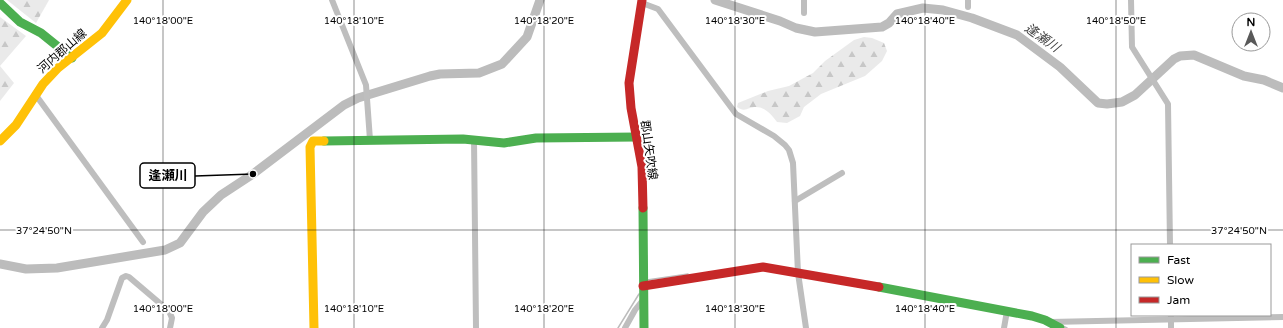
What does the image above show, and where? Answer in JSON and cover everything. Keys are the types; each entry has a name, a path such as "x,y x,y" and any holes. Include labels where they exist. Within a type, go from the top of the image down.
{"street":[{"name":"河内郡山線","path":"0,141 16,125 35,94 50,76 102,33 127,0"},
{"path":"332,0 366,85 369,107 370,140"},
{"path":"804,0 804,13"},
{"path":"1132,0 1132,47 1168,104 1169,110 1170,244"},
{"path":"642,2 658,9 736,114 774,136 789,150 794,163 798,273 806,328"},
{"name":"郡山矢吹線","path":"642,2 632,56 629,97 642,167 644,328"},
{"path":"0,3 20,22 41,33 72,58"},
{"path":"35,94 143,242"},
{"path":"314,328 310,145 315,140 474,139 504,143 536,138 637,137"},
{"path":"474,139 476,328"},
{"path":"795,201 842,173"},
{"path":"643,286 763,267 1007,311 1036,317 1050,322 1060,328"},
{"path":"102,328 107,320 122,278 129,276 169,311 172,318 170,328"},
{"path":"625,328 635,310 643,300"},
{"path":"1004,328 1007,311"},
{"path":"1050,322 1171,317 1283,317"},
{"path":"1171,317 1171,328"}],"green space":[{"path":"7,0 49,0 36,23"},
{"path":"0,17 26,36 0,66"},
{"path":"864,37 872,38 884,43 887,51 882,61 865,76 821,94 804,107 800,116 787,123 777,122 771,114 762,108 753,107 742,110 737,107 738,103 768,91 789,86 813,73 825,61 854,40"},
{"path":"0,66 14,83 0,101"}],"waterway":[{"name":"逢瀬川","path":"0,264 26,269 57,268 165,250 180,243 203,212 221,195 253,174 344,105 358,98 430,76 440,74 479,73 502,64 527,37 540,0"},
{"name":"逢瀬川","path":"715,0 780,21 796,28 815,32 882,27 889,23 897,14 923,8 943,10 972,18 1017,35 1060,67 1098,103 1107,104 1122,102 1135,95 1174,59 1180,56 1194,55 1244,76 1264,80 1283,88"},
{"path":"647,280 688,274"},
{"path":"618,328 639,294"},
{"path":"1063,326 1067,328"}],"traffic: fast":[{"path":"0,3 20,22 41,33 72,58"},
{"path":"324,141 463,139 504,143 536,138 637,137"},
{"path":"643,208 644,328"},
{"path":"879,287 1032,316 1045,320 1060,328"}],"traffic: slow":[{"path":"0,141 16,125 43,84 58,68 102,33 127,0"},
{"path":"314,328 310,147 313,141 324,141"}],"traffic: jam":[{"path":"642,0 629,83 631,108 642,167 643,208"},
{"path":"643,286 763,267 879,287"}],"place":[{"name":"逢瀬川","path":"253,174"}]}
